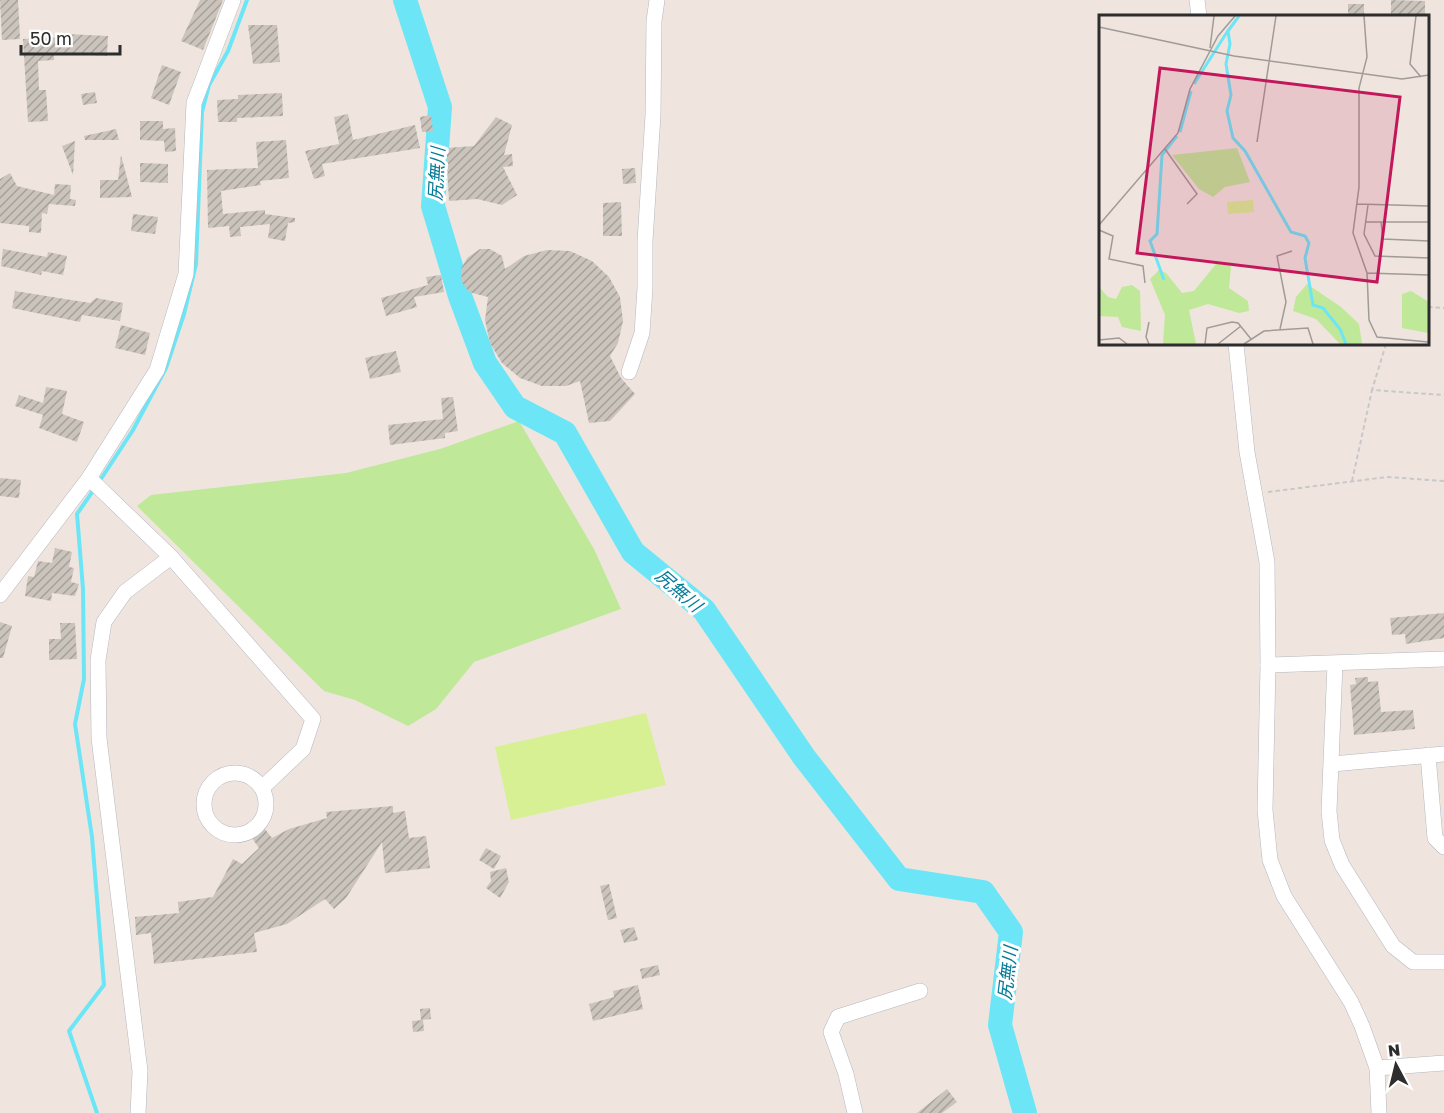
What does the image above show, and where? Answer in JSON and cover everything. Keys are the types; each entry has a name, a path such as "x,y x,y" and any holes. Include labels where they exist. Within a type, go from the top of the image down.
{"street":[{"path":"0,595 89,478 157,370 186,274 194,103 233,0"},
{"path":"629,372 642,333 653,115 654,21 657,0"},
{"path":"1197,0 1199,15"},
{"path":"1236,345 1254,493 1267,562 1268,665 1265,810 1270,860 1284,896 1351,1002 1377,1068 1379,1113"},
{"path":"89,478 171,557 313,719 303,749 262,788"},
{"path":"138,1113 140,1071 99,738 98,660 104,622 125,592 171,557"},
{"path":"1268,665 1444,659"},
{"path":"1335,664 1329,811 1332,840 1342,864 1393,946 1413,962 1444,962"},
{"path":"1332,764 1444,754"},
{"path":"1428,755 1435,838 1444,847"},
{"path":"225,774 246,774 262,788 266,807 257,826 249,832 229,834 219,831 206,816 204,796 216,779 225,774"},
{"path":"855,1113 846,1074 831,1032 838,1017 920,991"},
{"path":"1377,1068 1444,1064"}],"path":[{"path":"1429,307 1444,308"},
{"path":"1352,482 1372,390 1386,345"},
{"path":"1372,390 1444,395"},
{"path":"1254,493 1387,477 1444,482"}],"green space":[{"path":"519,421 594,549 621,609 474,662 436,709 408,726 355,700 324,691 137,506 151,495 346,473 440,449"},
{"path":"646,713 666,785 511,820 495,747"}],"building":[{"path":"0,0 18,0 20,39 2,40"},
{"path":"200,0 223,0 203,50 181,41"},
{"path":"1391,0 1425,1 1425,15 1391,15"},
{"path":"1348,4 1364,4 1364,15 1348,15"},
{"path":"248,25 277,25 280,62 253,64"},
{"path":"67,34 108,36 107,56 54,53 54,60 38,61 39,90 46,90 48,121 28,122 23,39 67,37"},
{"path":"162,65 181,72 169,105 151,98"},
{"path":"95,92 97,103 83,105 81,94"},
{"path":"282,93 283,116 237,118 237,122 218,122 217,100 238,99 238,95"},
{"path":"348,114 353,140 415,125 420,148 322,164 325,176 314,179 305,151 339,144 334,117"},
{"path":"431,115 433,131 422,132 420,117"},
{"path":"496,117 512,125 504,155 512,154 513,166 503,167 517,195 502,205 477,199 449,201 446,148 474,146"},
{"path":"140,121 163,121 163,129 175,128 176,151 165,152 164,141 140,140"},
{"path":"116,129 119,140 85,140 84,136"},
{"path":"286,140 289,178 260,181 261,185 221,191 223,214 265,210 265,214 295,218 295,222 288,223 285,241 268,238 270,224 240,227 241,236 230,237 229,226 208,228 207,170 258,168 256,142"},
{"path":"75,141 73,175 62,146"},
{"path":"121,155 132,197 100,198 100,180 118,180"},
{"path":"140,163 168,164 168,183 140,182"},
{"path":"635,168 636,183 623,184 622,169"},
{"path":"10,173 17,186 54,195 55,184 71,185 70,199 76,200 75,206 49,204 47,214 42,213 41,233 29,232 29,226 0,223 0,179"},
{"path":"621,202 622,236 603,236 603,203"},
{"path":"133,214 158,217 155,234 131,231"},
{"path":"3,249 47,257 48,252 67,256 63,275 42,271 41,275 1,266"},
{"path":"480,249 490,249 502,256 505,269 524,256 547,250 570,251 592,261 609,277 620,297 623,321 618,343 610,356 621,378 635,394 610,421 589,423 580,381 566,386 542,386 520,378 502,363 490,343 485,320 488,297 469,292 462,282 461,269 467,258"},
{"path":"441,275 444,292 414,297 417,307 386,316 381,298 428,285 426,277"},
{"path":"15,291 90,303 96,298 123,303 120,321 82,315 80,322 12,308"},
{"path":"121,325 150,333 145,355 115,348"},
{"path":"396,351 401,372 370,379 365,358"},
{"path":"46,387 67,391 62,414 84,422 77,442 39,428 43,415 15,406 19,395 43,403"},
{"path":"453,397 458,431 445,433 445,438 390,445 388,425 443,419 441,398"},
{"path":"0,478 21,480 19,498 0,496"},
{"path":"55,548 72,552 69,567 74,568 71,582 79,584 75,596 52,593 51,601 25,596 28,576 34,577 38,561 52,563"},
{"path":"1444,613 1444,638 1406,644 1405,634 1392,635 1390,618"},
{"path":"0,622 12,626 3,658 0,658"},
{"path":"60,623 75,623 77,659 49,660 49,639 61,639"},
{"path":"1368,677 1368,682 1378,681 1381,712 1413,710 1415,729 1354,735 1350,685 1356,684 1355,678"},
{"path":"393,806 393,813 405,811 409,838 426,836 430,868 385,873 382,842 346,898 334,909 325,899 287,924 254,933 257,952 154,964 151,933 136,935 135,917 179,913 178,902 213,897 233,859 242,864 259,848 249,834 261,824 272,838 289,829 327,818 326,812"},
{"path":"486,848 501,856 494,869 479,860"},
{"path":"506,868 509,882 500,898 486,888 491,881 490,872"},
{"path":"609,884 617,918 608,920 600,886"},
{"path":"634,927 638,940 624,943 620,930"},
{"path":"658,965 660,975 642,979 640,969"},
{"path":"638,985 643,1009 593,1021 589,1004 614,997 613,991"},
{"path":"430,1008 431,1019 421,1020 420,1009"},
{"path":"423,1020 424,1031 413,1032 412,1021"},
{"path":"947,1089 957,1102 942,1113 917,1113"}],"waterway":[{"path":"99,482 133,430 166,368 184,314 196,264 202,112 209,85 228,51 247,0"},
{"name":"尻無川","path":"405,0 440,107 433,206 460,296 485,363 515,407 565,433 633,552 704,610 804,757 899,879 983,892 1011,932 1000,1025 1025,1113"},
{"path":"95,488 77,514 83,589 84,679 75,724 92,837 104,985 69,1031 97,1113"}]}
